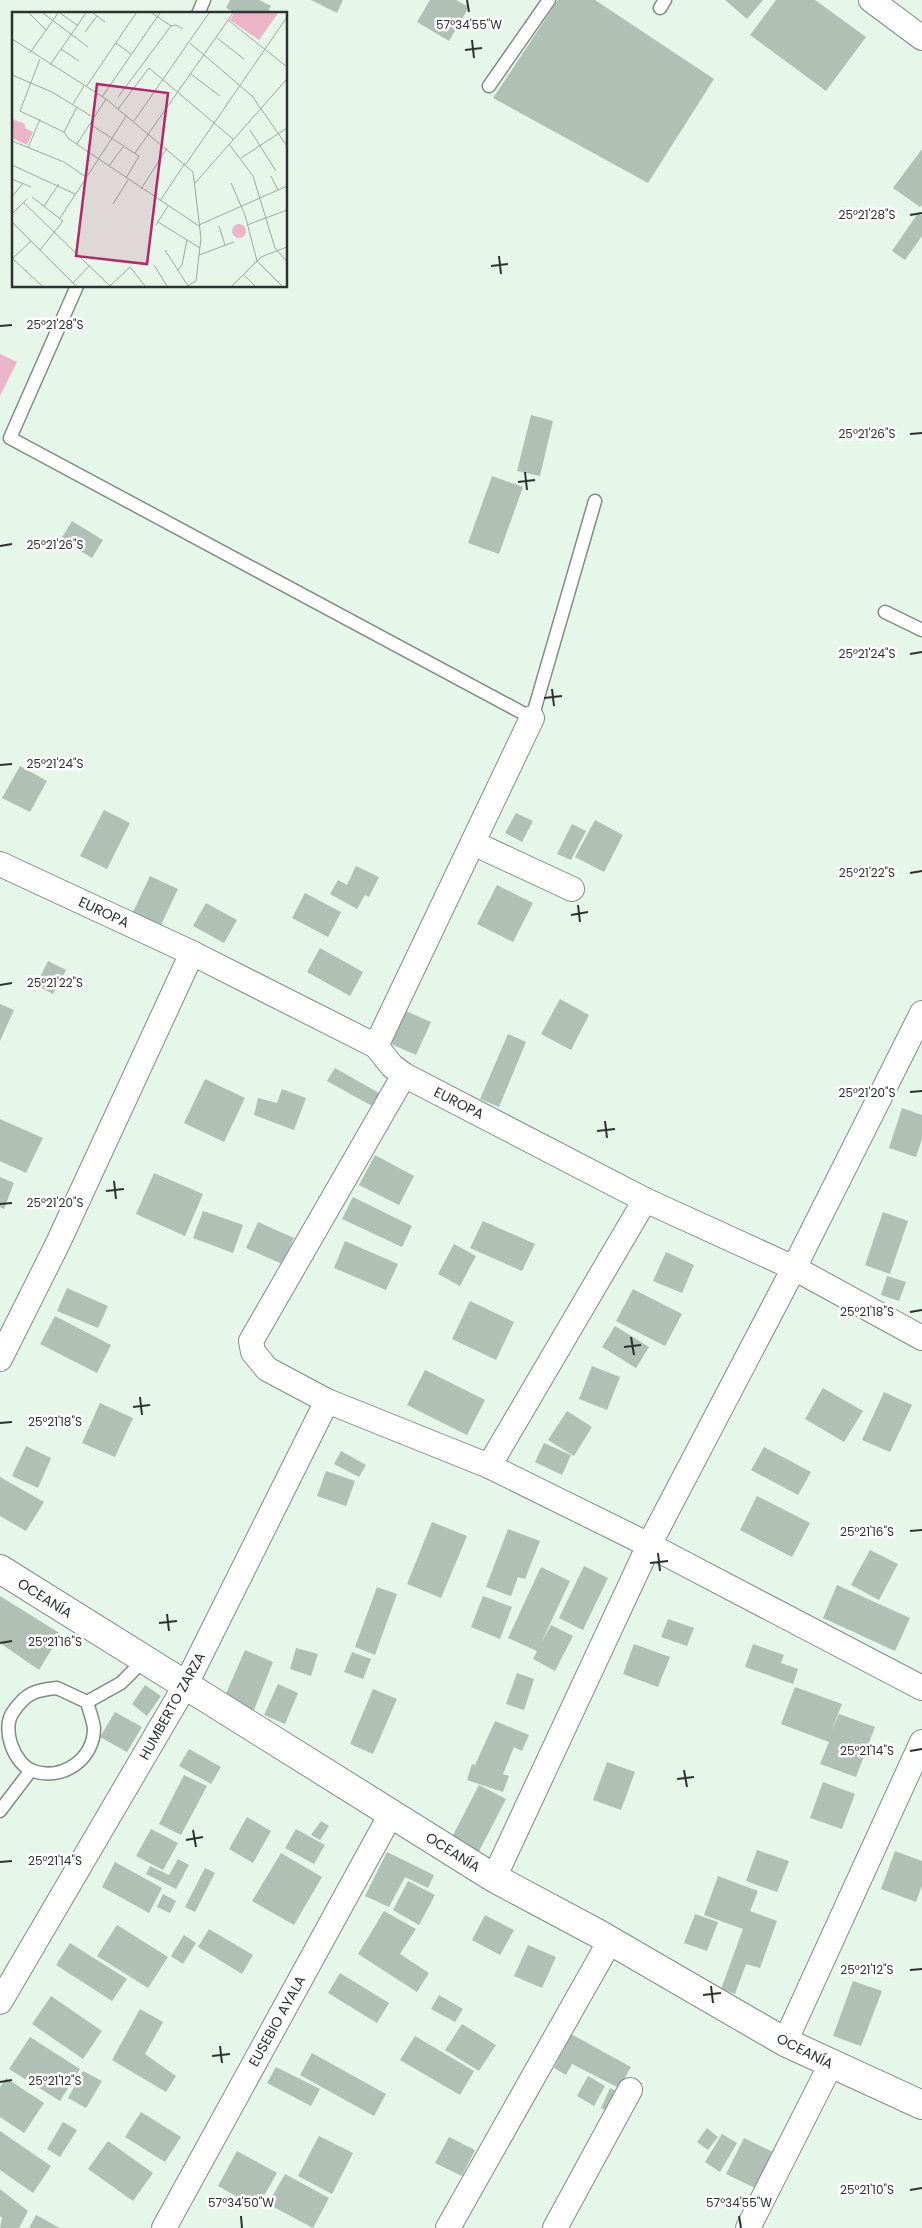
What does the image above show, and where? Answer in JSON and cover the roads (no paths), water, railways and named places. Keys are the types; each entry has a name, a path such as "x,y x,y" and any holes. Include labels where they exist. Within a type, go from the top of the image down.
{"street":[{"path":"871,0 922,38"},
{"path":"376,1046 532,718"},
{"path":"473,843 572,889"},
{"name":"EUROPA","path":"0,864 192,953 376,1046 392,1066 404,1075 645,1200 794,1268 922,1338"},
{"path":"0,1359 58,1243 192,953"},
{"path":"494,1878 649,1545 920,1023"},
{"path":"404,1075 251,1341 253,1352 267,1369 327,1401 489,1466 649,1545 922,1688"},
{"path":"489,1466 645,1200"},
{"name":"HUMBERTO ZARZA","path":"0,2002 185,1686 327,1401"},
{"name":"OCEANÍA","path":"0,1570 143,1661 494,1878 610,1941 785,2042 922,2105"},
{"path":"785,2042 922,1742"},
{"name":"EUSEBIO AYALA","path":"164,2228 391,1814"},
{"path":"448,2228 610,1941"},
{"path":"748,2228 831,2064"},
{"path":"555,2228 630,2090"}],"lane":[{"path":"199,12 204,0"},
{"path":"489,86 549,0"},
{"path":"76,288 10,438 532,718 595,501"},
{"path":"884,612 922,630"},
{"path":"87,1702 121,1683 143,1661"},
{"path":"57,1688 87,1702 94,1727 91,1746 80,1762 64,1772 45,1773 31,1770 14,1752 8,1734 11,1715 22,1700 38,1690 57,1688"},
{"path":"0,1811 31,1770"}]}
